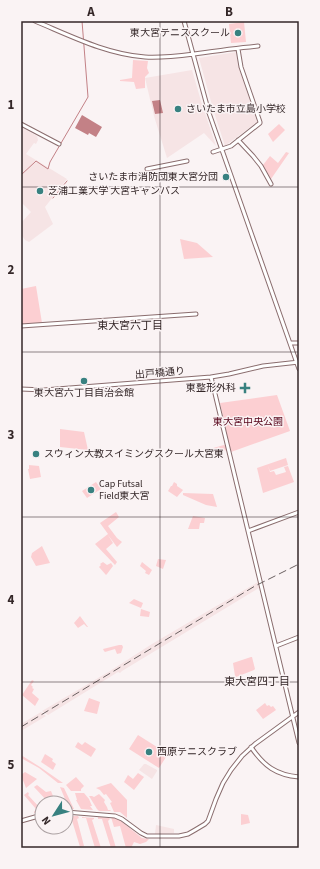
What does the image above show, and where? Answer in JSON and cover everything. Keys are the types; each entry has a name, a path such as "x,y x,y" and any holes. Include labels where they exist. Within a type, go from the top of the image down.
{"street":[{"path":"35,21 85,42 127,55 173,57 258,46"},
{"path":"184,21 207,107 298,362 299,369"},
{"path":"214,152 229,147 260,123 241,67 238,49"},
{"path":"21,124 59,144"},
{"path":"238,140 261,166 271,184"},
{"path":"147,169 187,161"},
{"path":"21,326 196,314"},
{"path":"290,343 299,343"},
{"name":"出戸橋通り","path":"21,389 44,390 211,377 264,366 298,362"},
{"path":"211,377 299,743"},
{"path":"248,531 299,512"},
{"path":"276,646 299,637"},
{"path":"74,813 116,816 147,836 179,836 188,834 208,821 220,790 227,776 237,762 251,747 299,712"},
{"path":"251,747 273,770 283,775 299,777"},
{"path":"21,821 34,817"}],"shaded area":[{"path":"236,52 238,65 257,122 225,146 199,58"},
{"name":"さいたま市立島小学校","path":"192,70 216,146 204,133 167,158 154,116 145,78"},
{"path":"160,100 163,113 155,114 152,101"},
{"path":"82,115 102,127 96,137 89,133 88,135 75,128"},
{"name":"芝浦工業大学 大宮キャンパス","path":"21,127 37,136 38,140 26,154 67,179 45,207 53,224 29,242 25,240 21,234 21,223 31,212 21,202"},
{"path":"258,582 259,588 120,673 118,672 48,715 42,711 110,671 152,644"},
{"path":"41,712 46,716 21,731 21,724"},
{"path":"144,764 157,770 152,779 139,770"},
{"path":"156,825 174,829 174,833 155,834"}],"green space":[{"name":"東大宮テニススクール","path":"244,22 246,42 231,43 229,24"},
{"path":"133,60 148,61 147,68 149,73 145,77 145,88 136,89 134,82 120,81 132,78"},
{"path":"279,124 285,130 273,142 268,134"},
{"path":"286,152 289,153 271,179 263,165 270,156 278,163"},
{"path":"180,239 197,243 213,257 184,259"},
{"path":"36,286 42,323 21,324 21,289"},
{"name":"東大宮中央公園","path":"277,395 290,431 231,452 220,403"},
{"path":"60,429 84,432 88,450 60,447"},
{"path":"224,445 226,446 227,450 207,455 206,450"},
{"path":"286,458 288,465 270,471 268,466 270,472 274,471 276,475 286,472 284,467 288,466 294,482 263,493 257,468"},
{"path":"29,465 39,466 41,477 30,479 28,469"},
{"name":"Cap Futsal Field東大宮","path":"96,482 101,489 87,498 82,491"},
{"path":"174,482 183,490 177,497 168,491"},
{"path":"183,493 213,494 217,507 206,505 183,495"},
{"path":"116,512 119,517 108,526 122,542 117,547 108,535 113,543 106,549 117,562 115,565 95,544 108,534 100,523"},
{"path":"193,516 205,518 204,523 200,523 199,529 188,529"},
{"path":"42,546 50,563 36,566 31,557 32,553"},
{"path":"158,559 166,560 163,569 156,566"},
{"path":"103,562 107,565 111,563 113,566 106,575 99,567"},
{"path":"142,562 152,570 149,575 145,573 146,571 140,566"},
{"path":"134,599 143,603 141,608 129,603"},
{"path":"141,609 150,612 149,617 140,616"},
{"path":"80,616 88,627 84,624 78,628 74,623"},
{"path":"122,645 123,647 121,653 117,654 115,649 105,652 103,649"},
{"path":"251,657 255,669 236,677 233,663"},
{"path":"32,680 34,681 31,685 34,689 32,693 39,699 35,706 22,695"},
{"path":"89,698 100,702 97,714 84,711"},
{"path":"265,703 267,706 273,706 276,710 263,719 256,710"},
{"name":"西原テニスクラブ","path":"138,735 168,754 159,768 129,749"},
{"path":"78,742 82,745 85,742 96,749 91,757 75,747"},
{"path":"45,754 53,759 52,761 56,764 53,770 41,762"},
{"path":"21,755 63,783 58,783 39,768 21,758"},
{"path":"25,772 37,779 26,788 21,775"},
{"path":"138,773 144,777 134,790 124,782 128,775 133,779"},
{"path":"76,777 84,786 81,791 71,791 66,785"},
{"path":"111,783 127,800 127,818 120,812 114,812 110,803 112,802 106,794 104,795 96,788"},
{"path":"37,785 46,792 51,791 53,795 42,795 34,787"},
{"path":"60,787 64,788 67,795 63,795"},
{"path":"28,792 28,795 34,802 34,807 24,795"},
{"path":"75,793 84,793 89,799 92,806 90,806 93,810 81,809 76,800"},
{"path":"99,794 105,800 104,802 108,810 111,810 110,811 99,811 89,796 94,797"},
{"path":"241,814 248,815 250,823 241,825"},
{"path":"74,816 78,816 79,818 77,819 84,846 80,847 74,827"},
{"path":"82,817 94,818 92,820 101,848 95,848 86,818"},
{"path":"98,817 110,819 108,821 116,848 111,848 102,819 98,819"},
{"path":"111,817 117,818 142,838 149,839 140,844 134,842 131,848 126,848 120,826 114,827"}],"waterway":[{"path":"21,175 36,161 48,169 50,162 88,97 82,21"},
{"path":"53,198 67,181"}],"railway":[{"path":"21,727 255,586 299,564"}],"place":[{"name":"東大宮テニススクール","path":"238,33"},
{"name":"さいたま市立島小学校","path":"178,109"},
{"name":"さいたま市消防団東大宮分団","path":"226,177"},
{"name":"芝浦工業大学 大宮キャンパス","path":"40,191"},
{"name":"東大宮六丁目自治会館","path":"84,381"},
{"name":"東整形外科","path":"245,388"},
{"name":"スウィン大教スイミングスクール大宮東","path":"36,454"},
{"name":"Cap Futsal Field東大宮","path":"91,490"},
{"name":"西原テニスクラブ","path":"149,752"}],"district":[{"name":"東大宮六丁目","path":"130,325"},
{"name":"東大宮四丁目","path":"257,681"}]}
